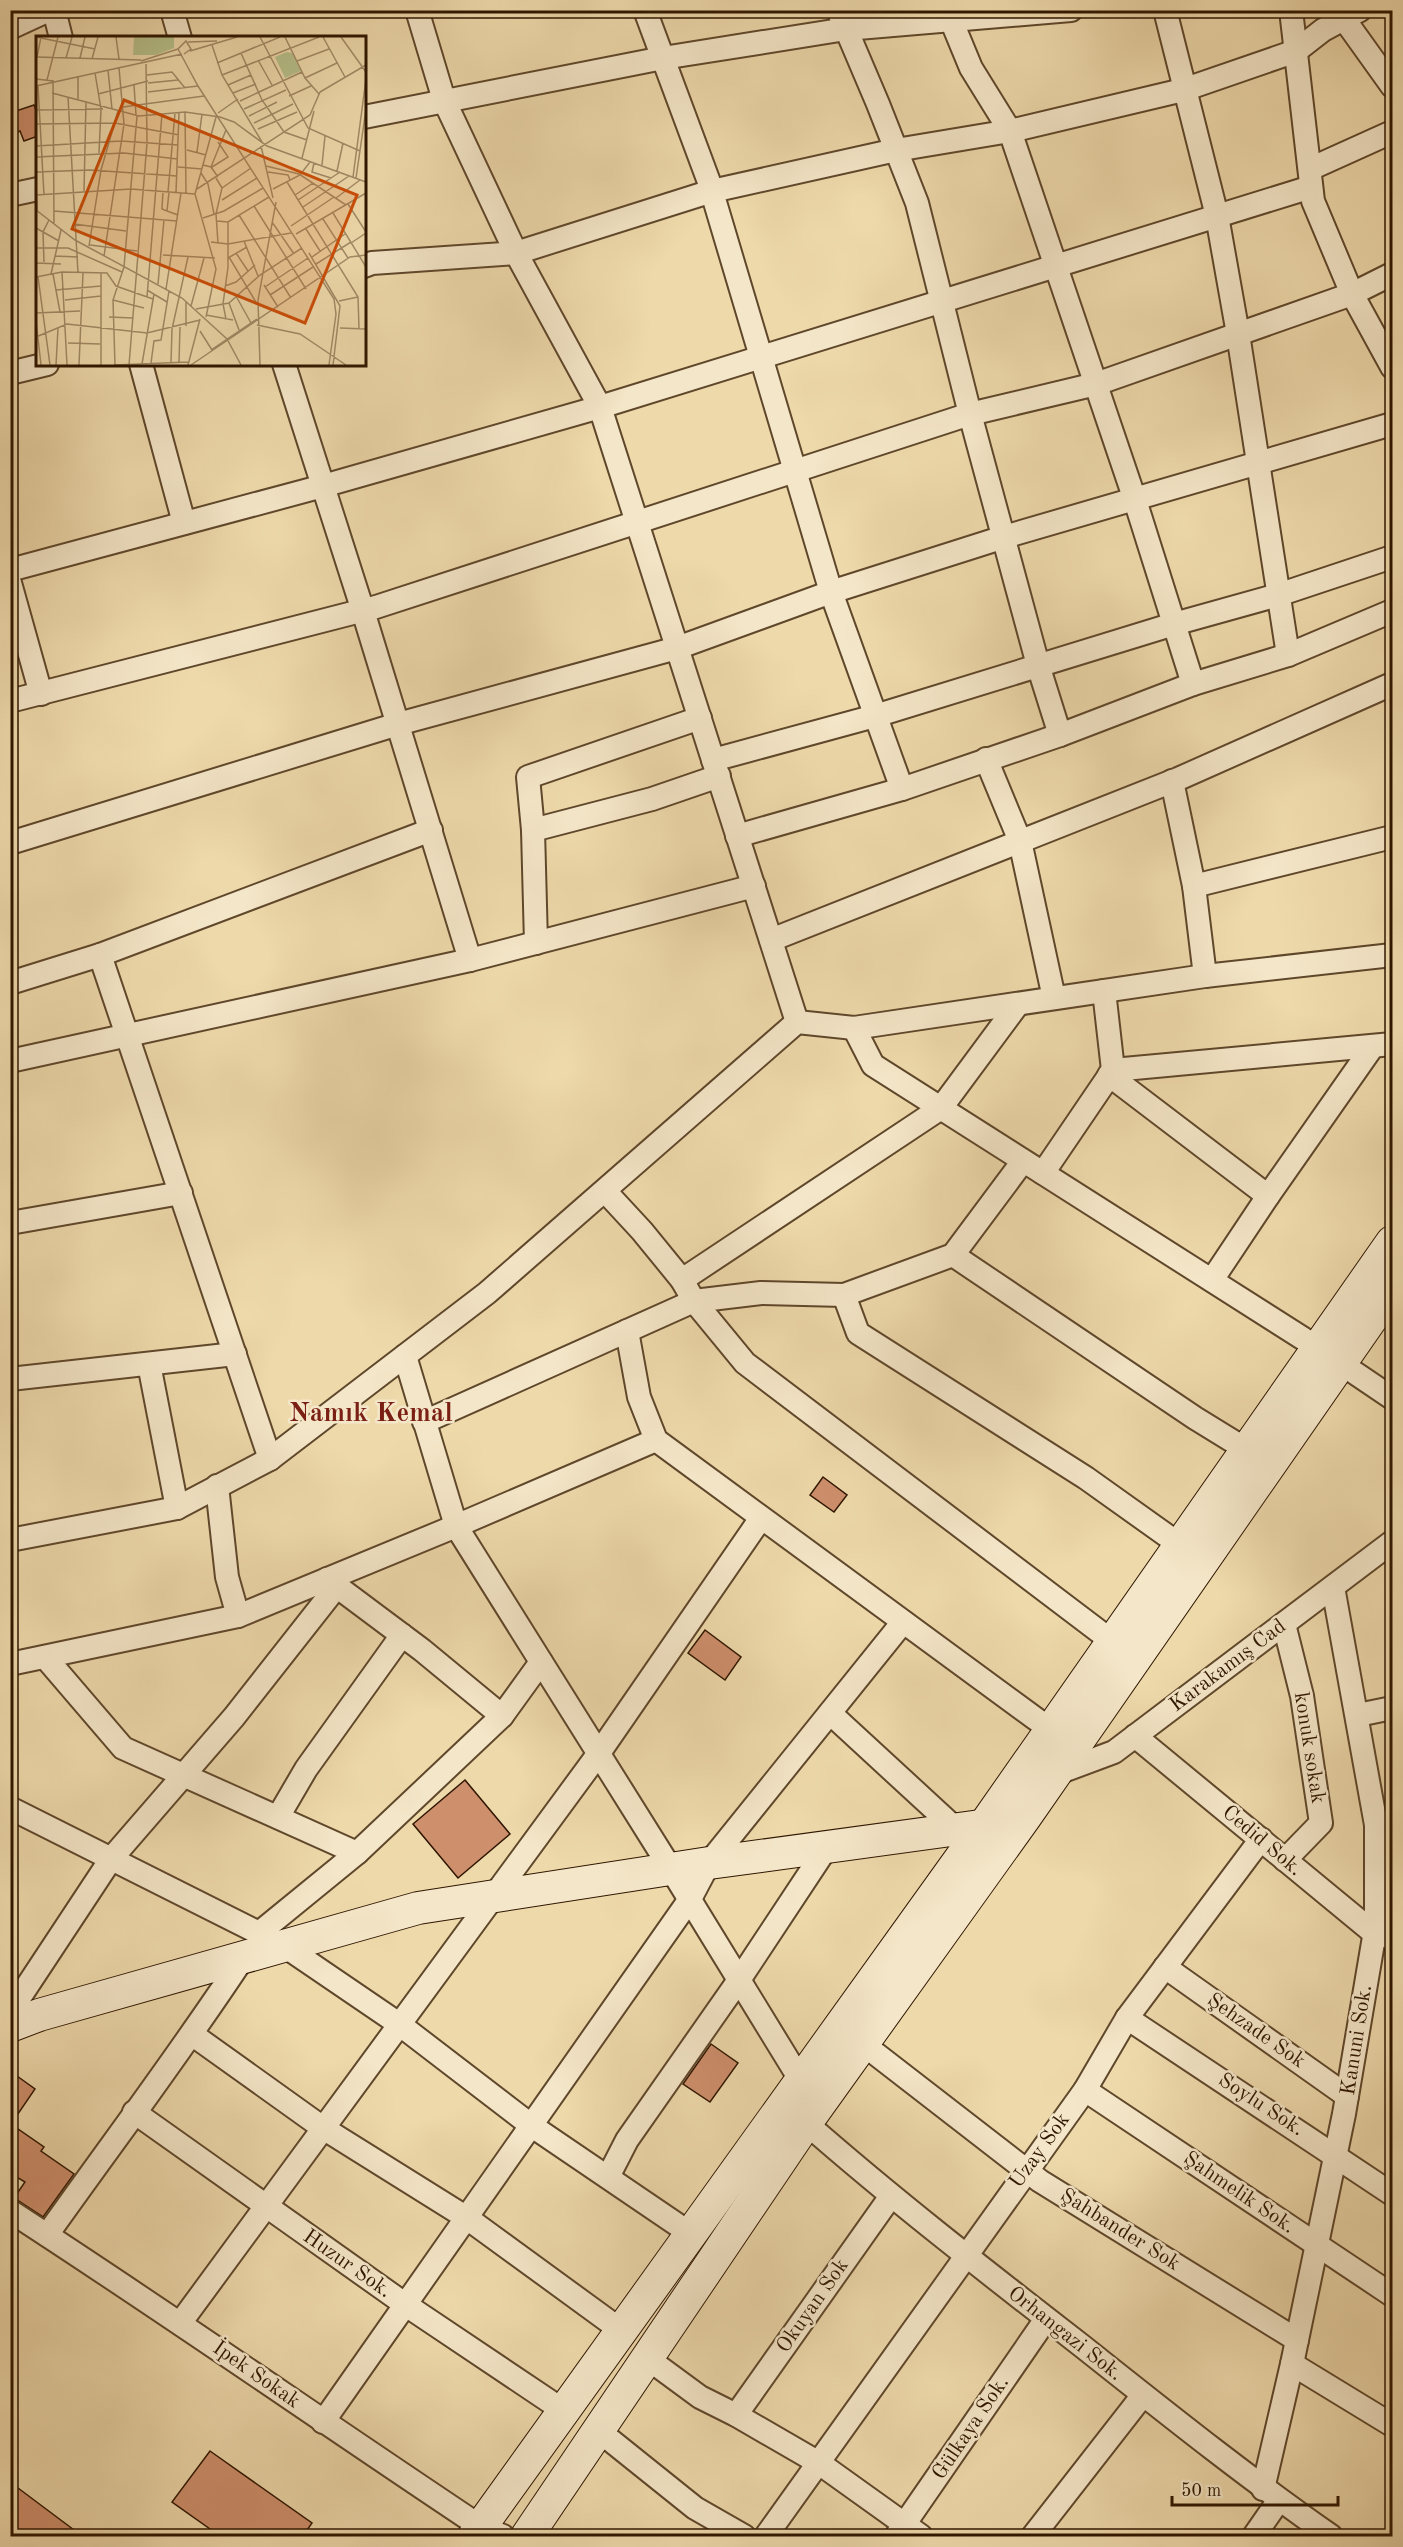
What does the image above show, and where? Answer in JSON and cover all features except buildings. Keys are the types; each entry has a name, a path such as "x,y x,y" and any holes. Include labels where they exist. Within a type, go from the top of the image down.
{"main road":[{"path":"527,2536 806,2123 1056,1774 1329,1356 1392,1242"},
{"path":"486,2533 564,2411 801,2081 970,1828 1051,1730 1247,1450 1329,1356 1392,1289"},
{"path":"10,2026 39,2014 262,1944 418,1908 709,1863 970,1828 1026,1816"}],"street":[{"path":"10,28 49,10"},
{"path":"54,10 60,36"},
{"path":"172,10 179,36"},
{"path":"417,10 444,100 516,253 600,407 797,1022"},
{"path":"645,10 712,191 831,592 902,789"},
{"path":"366,117 842,20 1071,10"},
{"path":"1165,10 1216,216 1238,334 1288,655"},
{"path":"1291,10 1313,201 1352,294 1392,367"},
{"path":"949,15 971,68 1010,131 1135,500 1193,684"},
{"path":"366,265 516,253 712,191 896,150 1010,131 1183,90 1296,51 1323,30 1352,15 1392,86"},
{"path":"842,20 917,203 970,414 1038,665 1060,735"},
{"path":"10,570 323,486 600,407 940,300 1057,267 1216,216 1310,178 1392,132"},
{"path":"10,195 36,189"},
{"path":"10,701 363,611 638,524 795,469 970,414 1096,384 1352,294 1392,274"},
{"path":"10,373 39,366"},
{"path":"142,366 184,523"},
{"path":"285,366 363,611 470,960"},
{"path":"10,843 398,724 677,648 831,592 1004,537 1258,465 1392,424"},
{"path":"533,830 652,799 716,768 875,716 1174,624 1278,595 1392,557"},
{"path":"10,584 41,693"},
{"path":"737,836 902,789 1060,735 1193,684 1288,655 1392,611"},
{"path":"771,940 1172,781 1392,684"},
{"path":"536,943 533,830 528,777 700,718"},
{"path":"986,759 1020,841 1054,998"},
{"path":"1172,781 1194,886 1205,976"},
{"path":"10,983 100,955 431,830"},
{"path":"1194,886 1392,837"},
{"path":"10,1061 470,960 754,886"},
{"path":"100,955 270,1459"},
{"path":"10,1540 177,1508 270,1459 487,1293 797,1022 854,1028 1205,976 1392,955"},
{"path":"1043,1173 1111,1072 1104,991"},
{"path":"682,1280 942,1108 1018,1004"},
{"path":"854,1028 873,1065 1212,1280 1392,1398"},
{"path":"1111,1072 1383,1045"},
{"path":"1212,1280 1268,1196 1383,1045"},
{"path":"1111,1072 1268,1196"},
{"path":"424,1422 694,1301 761,1293 844,1295 953,1255 1023,1161"},
{"path":"604,1191 642,1231 682,1280 694,1301 745,1363 1113,1641"},
{"path":"10,1223 181,1193"},
{"path":"953,1255 1195,1418 1247,1450"},
{"path":"844,1295 858,1333 1086,1478 1180,1545"},
{"path":"627,1331 639,1397 656,1440 1051,1730"},
{"path":"10,1379 235,1354"},
{"path":"405,1356 456,1526 690,1899 801,2081"},
{"path":"149,1364 177,1508"},
{"path":"10,1665 237,1616 332,1583 456,1526 656,1440"},
{"path":"218,1486 227,1577 237,1616"},
{"path":"181,2322 598,1753 761,1518"},
{"name":"Karakamış Cad","path":"1056,1774 1114,1752 1392,1542"},
{"path":"332,1583 402,1635 502,1716"},
{"path":"10,2012 111,1859 234,1718 332,1583"},
{"name":"Kanuni Sok.","path":"1271,2494 1292,2364 1347,2096 1383,1936 1384,1823 1358,1715 1333,1587"},
{"path":"323,2422 690,1899 709,1863 903,1622"},
{"name":"konuk sokak","path":"1284,1624 1302,1696 1321,1823 1286,1860"},
{"path":"278,1817 306,1769 402,1635"},
{"path":"45,1657 123,1748 357,1853"},
{"path":"47,2235 134,2112 262,1944 502,1716 542,1662"},
{"path":"1358,1715 1392,1708"},
{"path":"830,1713 970,1828"},
{"name":"Cedid Sok.","path":"1135,1736 1383,1936"},
{"path":"10,1808 111,1859 399,2024 532,2126 691,2234"},
{"name":"Uzay Sok","path":"766,2536 1026,2170 1085,2091 1127,2018 1261,1839"},
{"path":"608,2177 627,2140 740,1980 827,1847"},
{"name":"Şehzade Sok","path":"1165,1967 1347,2096"},
{"name":"Soylu Sok.","path":"1127,2018 1336,2154 1392,2194"},
{"path":"192,2035 322,2128 467,2218 621,2331"},
{"name":"Şahbander Sok","path":"863,2044 1026,2170 1298,2340"},
{"name":"Şahmelik Sok.","path":"1085,2091 1392,2295"},
{"name":"Huzur Sok.","path":"134,2112 265,2207 564,2411"},
{"name":"Orhangazi Sok.","path":"806,2123 891,2196 1046,2319 1271,2494 1331,2536"},
{"name":"Okuyan Sok","path":"736,2415 891,2196"},
{"name":"İpek Sokak","path":"10,2211 181,2322 486,2533"},
{"name":"Gülkaya Sok.","path":"907,2533 1046,2319"},
{"path":"647,2358 700,2397 819,2463 907,2533"},
{"path":"1292,2364 1392,2425"},
{"path":"1033,2536 1143,2395"},
{"path":"598,2431 695,2508 744,2536"},
{"path":"1254,2536 1271,2494"}],"district":[{"name":"Namık Kemal","path":"371,1413"}]}
